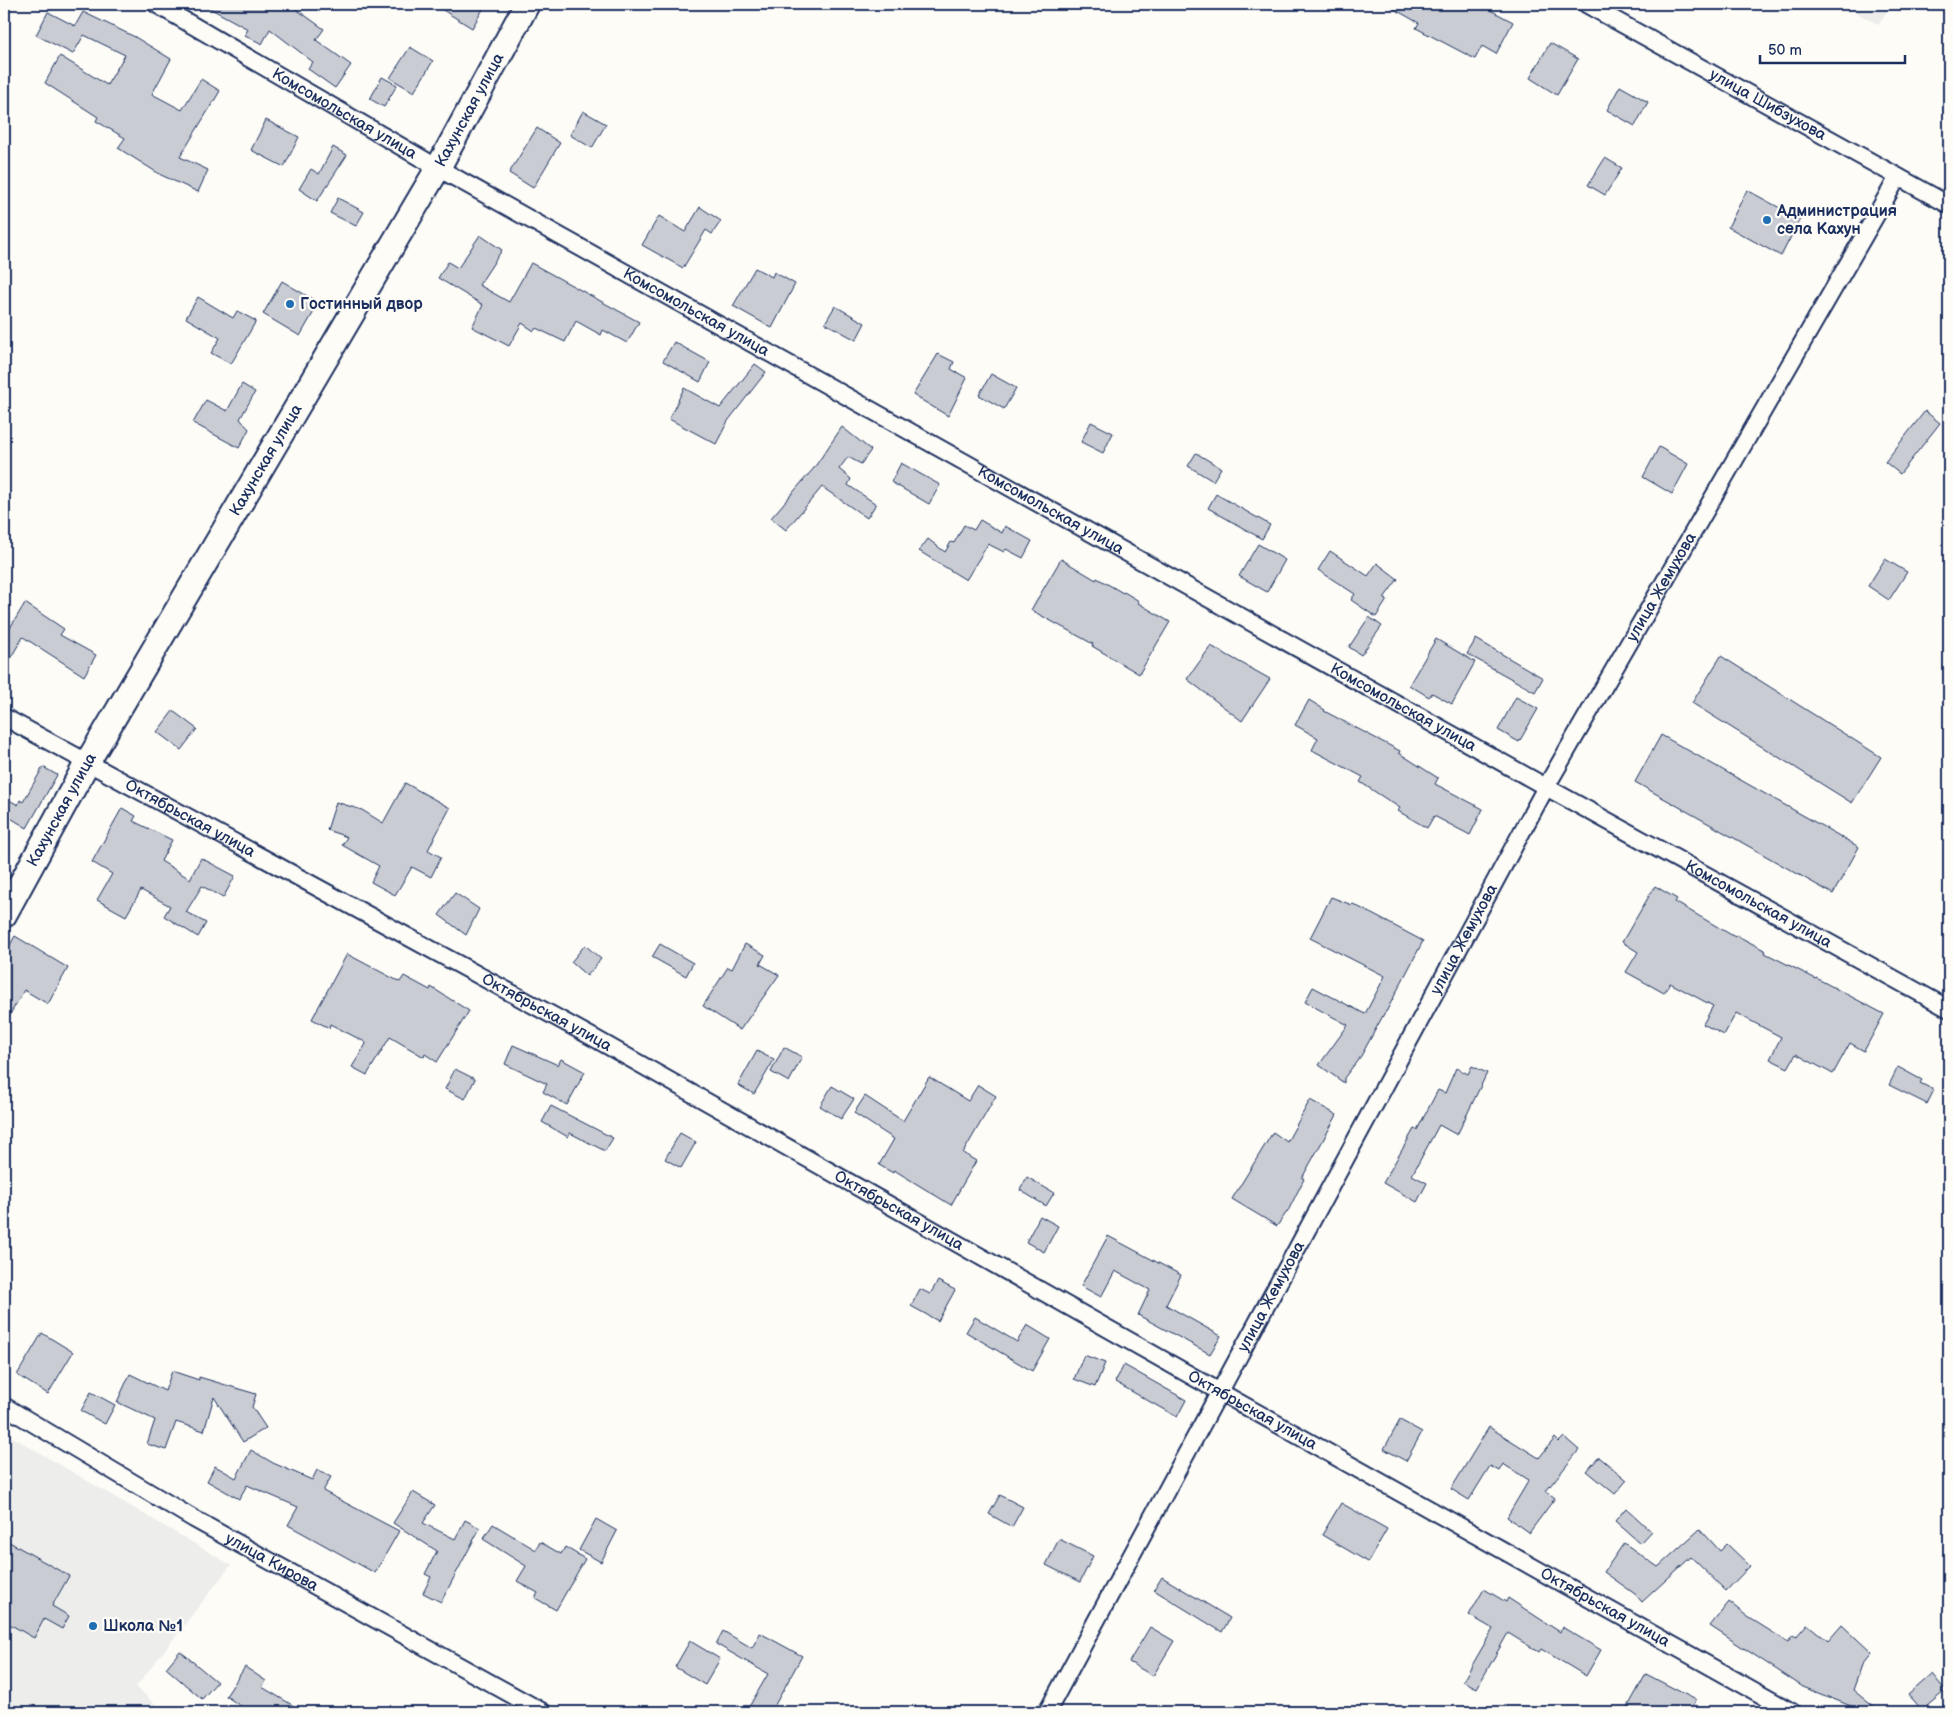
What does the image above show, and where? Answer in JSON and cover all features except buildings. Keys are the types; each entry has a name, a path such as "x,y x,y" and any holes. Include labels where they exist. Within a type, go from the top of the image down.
{"street":[{"name":"Комсомольская улица","path":"156,4 438,168 1546,788 1949,1009"},
{"name":"Кахунская улица","path":"4,915 87,763 438,168 526,4"},
{"name":"улица Шибзухова","path":"1586,4 1949,205"},
{"name":"улица Жемухова","path":"1047,1712 1546,788 1898,177"},
{"name":"Октябрьская улица","path":"4,717 594,1038 1220,1392 1792,1712"},
{"name":"улица Кирова","path":"4,1406 194,1519 543,1712"}],"shaded area":[{"path":"1840,4 1891,4 1879,25"},
{"name":"Школа №1","path":"4,1432 231,1565 136,1687 164,1712 4,1712"}],"place":[{"name":"Администрация села Кахун","path":"1767,220"},
{"name":"Гостинный двор","path":"290,304"},
{"name":"Школа №1","path":"93,1626"}]}
